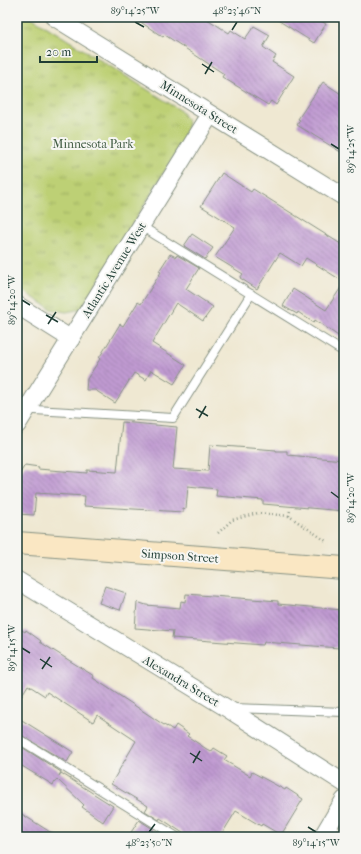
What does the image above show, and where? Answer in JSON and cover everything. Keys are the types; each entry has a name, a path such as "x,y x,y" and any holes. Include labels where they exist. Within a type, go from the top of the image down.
{"main road":[{"name":"Simpson Street","path":"17,543 344,568"}],"street":[{"name":"Minnesota Street","path":"54,17 344,197"},
{"name":"Atlantic Avenue West","path":"17,425 22,409 71,339 210,115"},
{"path":"17,305 71,339"},
{"name":"Alexandra Street","path":"17,580 224,707 344,783"},
{"path":"322,837 344,800"}],"lane":[{"path":"141,226 344,352"},
{"path":"22,409 173,418 251,294"},
{"path":"224,707 344,712"},
{"path":"17,738 177,837"}],"path":[{"path":"288,516 290,510"},
{"path":"218,533 232,520 258,513 288,516 326,541"}],"green space":[{"name":"Minnesota Park","path":"17,17 31,17 180,110 188,122 185,138 81,309 66,312 51,309 17,287"}],"building":[{"path":"133,17 204,17 229,33 231,30 245,39 254,26 270,35 263,47 276,56 272,62 294,76 276,105 271,101 268,105 222,77 224,74 165,35 163,37"},
{"path":"273,17 314,17 326,24 314,43"},
{"path":"323,82 344,96 344,154 297,125 300,120 298,119"},
{"path":"222,173 251,192 253,189 344,246 344,282 306,258 301,266 280,253 257,289 240,278 243,274 215,257 235,227 201,206"},
{"path":"192,234 213,248 205,259 184,246"},
{"path":"170,254 176,257 177,255 199,268 186,289 213,307 203,321 176,303 152,343 186,365 174,384 151,370 146,380 134,373 115,403 95,390 86,390 87,379 120,324 123,326 138,302 141,304 161,272 159,271"},
{"path":"344,283 344,340 315,320 314,323 298,312 297,314 283,306 293,289 326,310"},
{"path":"122,422 177,427 173,469 208,471 210,445 287,451 287,455 344,460 344,511 263,504 263,500 216,496 217,489 188,486 186,509 183,508 183,512 84,506 85,496 36,493 34,515 17,514 17,478 25,465 39,467 38,469 87,473 87,470 117,472"},
{"path":"105,586 126,593 120,610 99,603"},
{"path":"186,594 278,601 278,604 342,610 339,648 264,642 263,645 172,638 173,631 135,628 137,602 146,605 180,608 181,601 185,602"},
{"path":"17,627 25,632 26,630 41,641 40,642 94,676 93,678 167,727 173,730 176,725 189,734 187,736 211,752 214,748 227,756 224,760 250,776 252,772 285,790 286,788 303,799 281,835 262,824 261,826 236,811 220,837 189,837 160,818 159,820 145,811 148,806 111,784 136,741 97,715 93,722 47,692 45,696 28,685 17,703"},
{"path":"17,717 73,752 67,762 17,733"},
{"path":"17,744 61,772 59,776 61,773 113,806 103,822 82,807 84,805 57,779 53,785 17,763"},
{"path":"17,811 58,837 17,837"},
{"path":"139,820 153,829 148,837 128,837"}]}
